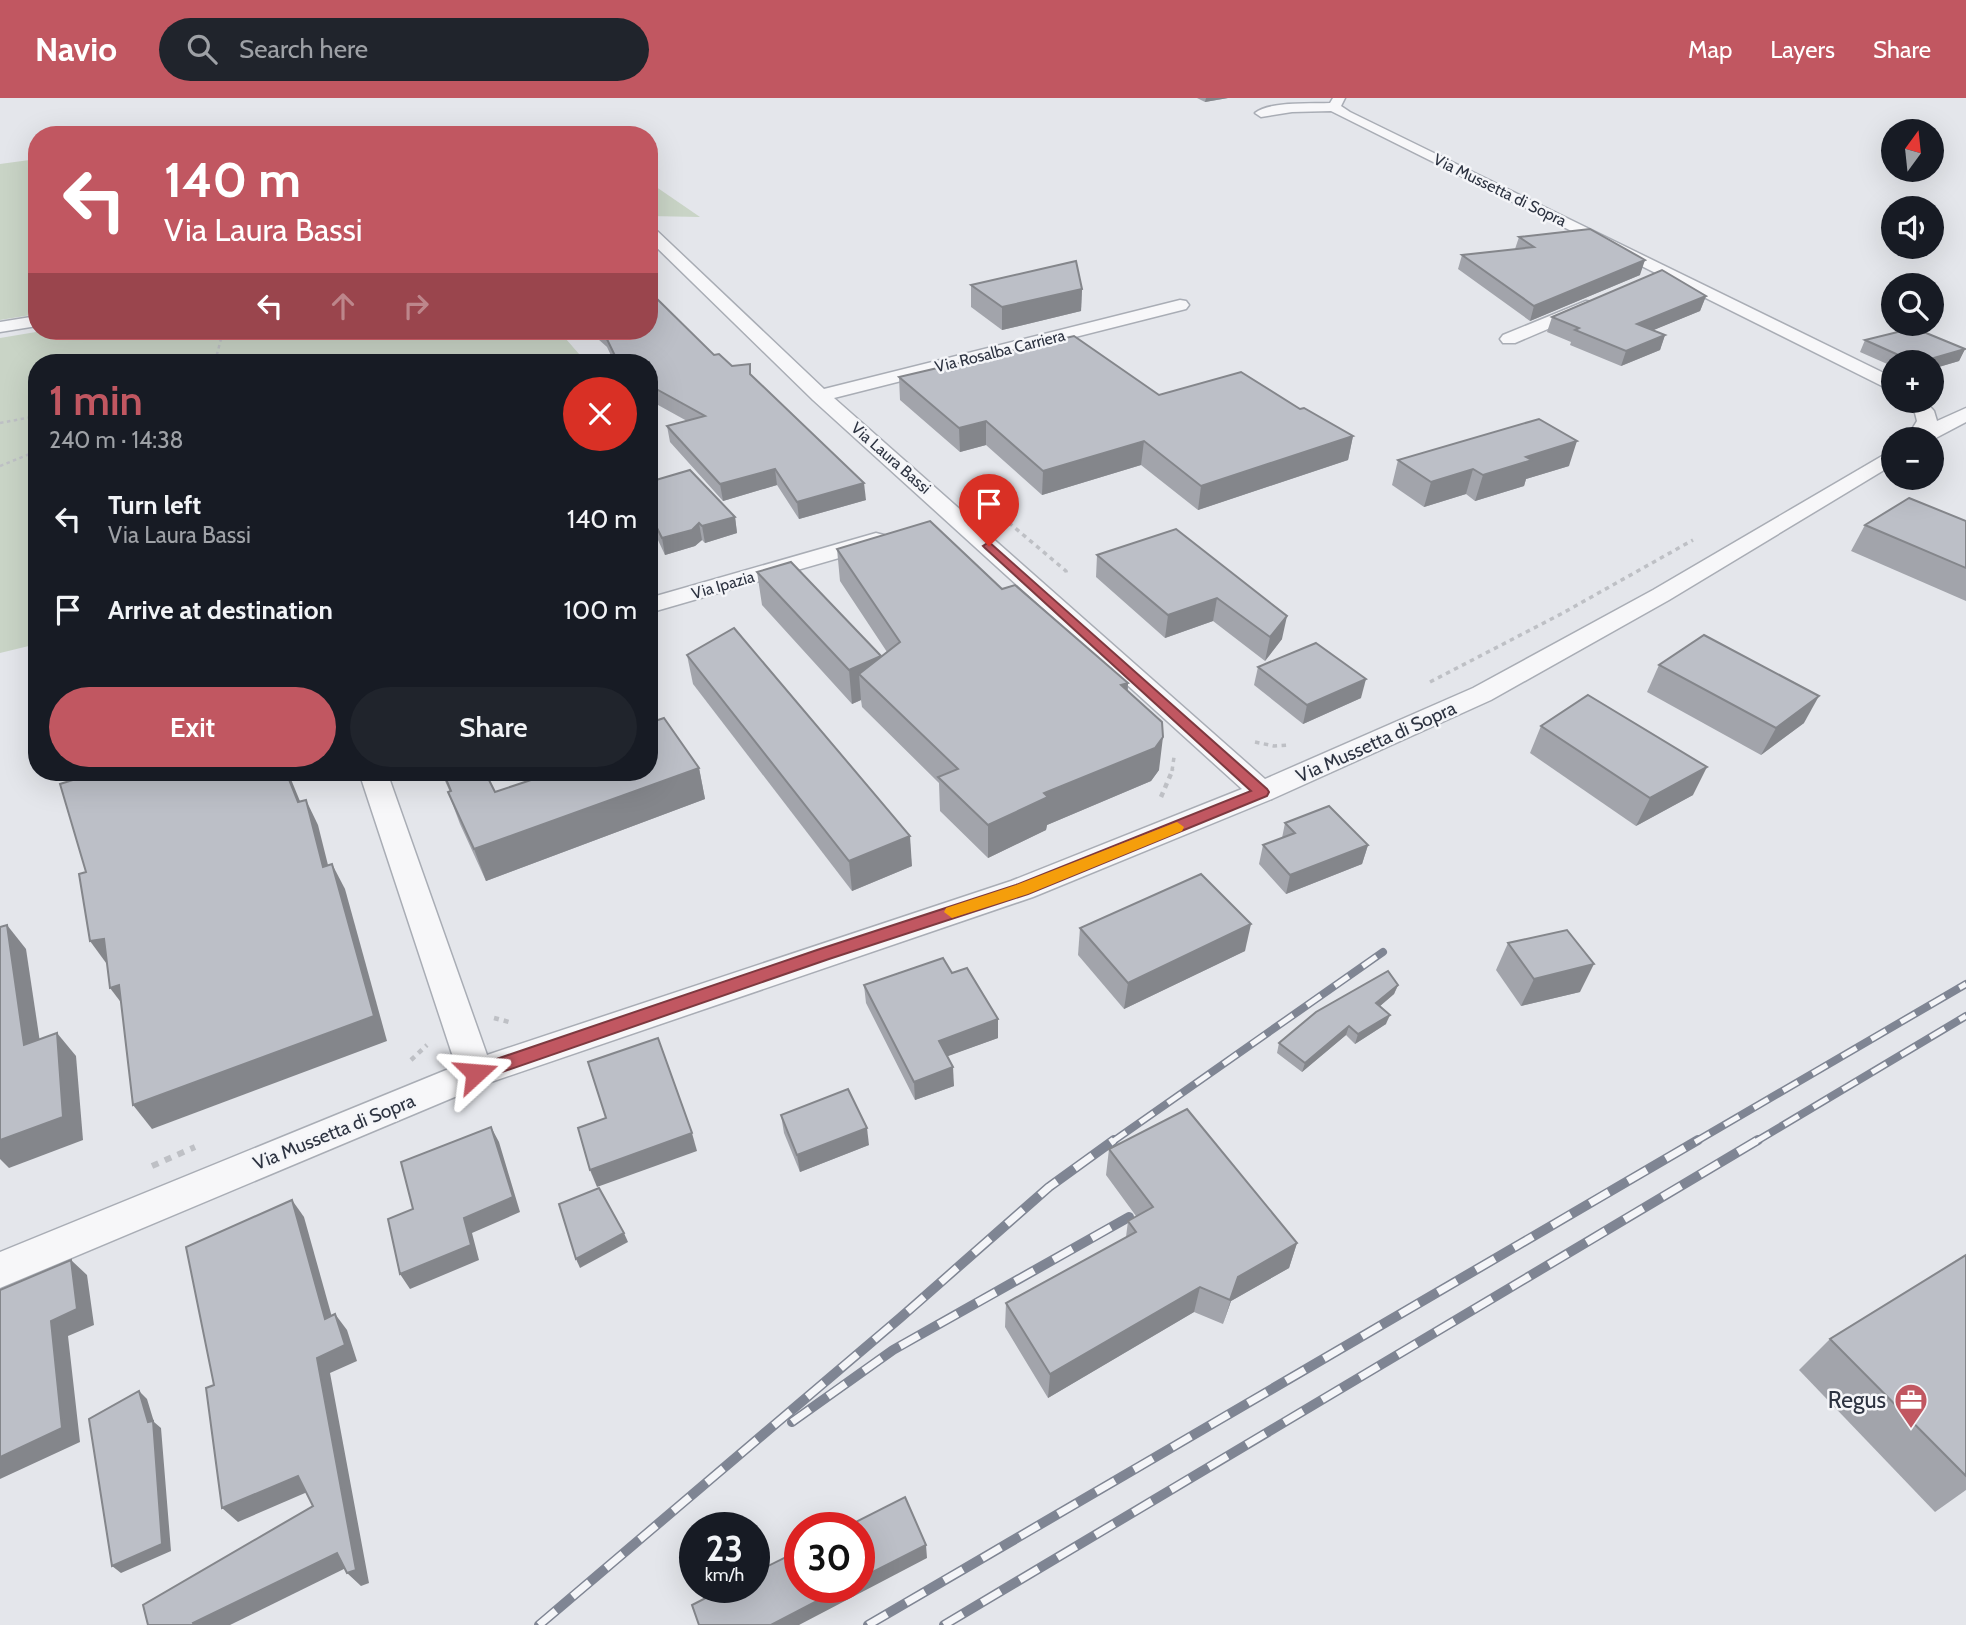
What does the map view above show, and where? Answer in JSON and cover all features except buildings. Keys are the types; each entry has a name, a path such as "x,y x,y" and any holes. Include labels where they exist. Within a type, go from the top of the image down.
{"street":[{"name":"Via Mussetta di Sopra","path":"1261,113 1334,101 1881,379"},
{"name":"Via Laura Bassi","path":"658,240 820,396 1262,792"},
{"path":"1642,282 1667,272"},
{"path":"1509,339 1606,298"},
{"name":"Via Rosalba Carriera","path":"820,396 1180,305"},
{"path":"0,327 28,322"},
{"path":"1941,427 1966,414"},
{"name":"Via Mussetta di Sopra","path":"0,1270 476,1073 823,954 1022,890 1262,792 1482,694 1661,595 1881,463"},
{"path":"930,524 957,516"},
{"name":"Via Ipazia","path":"658,603 904,532"},
{"path":"376,781 476,1073"}],"path":[{"path":"0,423 28,418"},
{"path":"0,466 28,455"},
{"path":"989,509 999,512 1066,571 1069,586"},
{"path":"1427,683 1561,614 1700,536"},
{"path":"1249,741 1274,746 1294,744"}],"green space":[{"path":"28,160 28,315 0,320 0,164"},
{"path":"658,188 700,217 658,216"},
{"path":"28,333 28,340 567,340 579,354 28,354 28,646 0,653 0,338"}],"railway":[{"path":"1112,1142 1383,952"},
{"path":"1695,1142 1966,984"},
{"path":"1755,1142 1966,1016"},
{"path":"539,1625 900,1318 1049,1187 1114,1140"},
{"path":"868,1625 1698,1140"},
{"path":"944,1625 1758,1140"},
{"path":"792,1422 893,1350 1129,1217"}],"slow traffic":[{"path":"952,912 1022,890 1177,827"}],"place":[{"name":"Regus","path":"1911,1430"}],"route":[{"path":"476,1073 823,954 1022,890 1262,792 989,546"}]}
